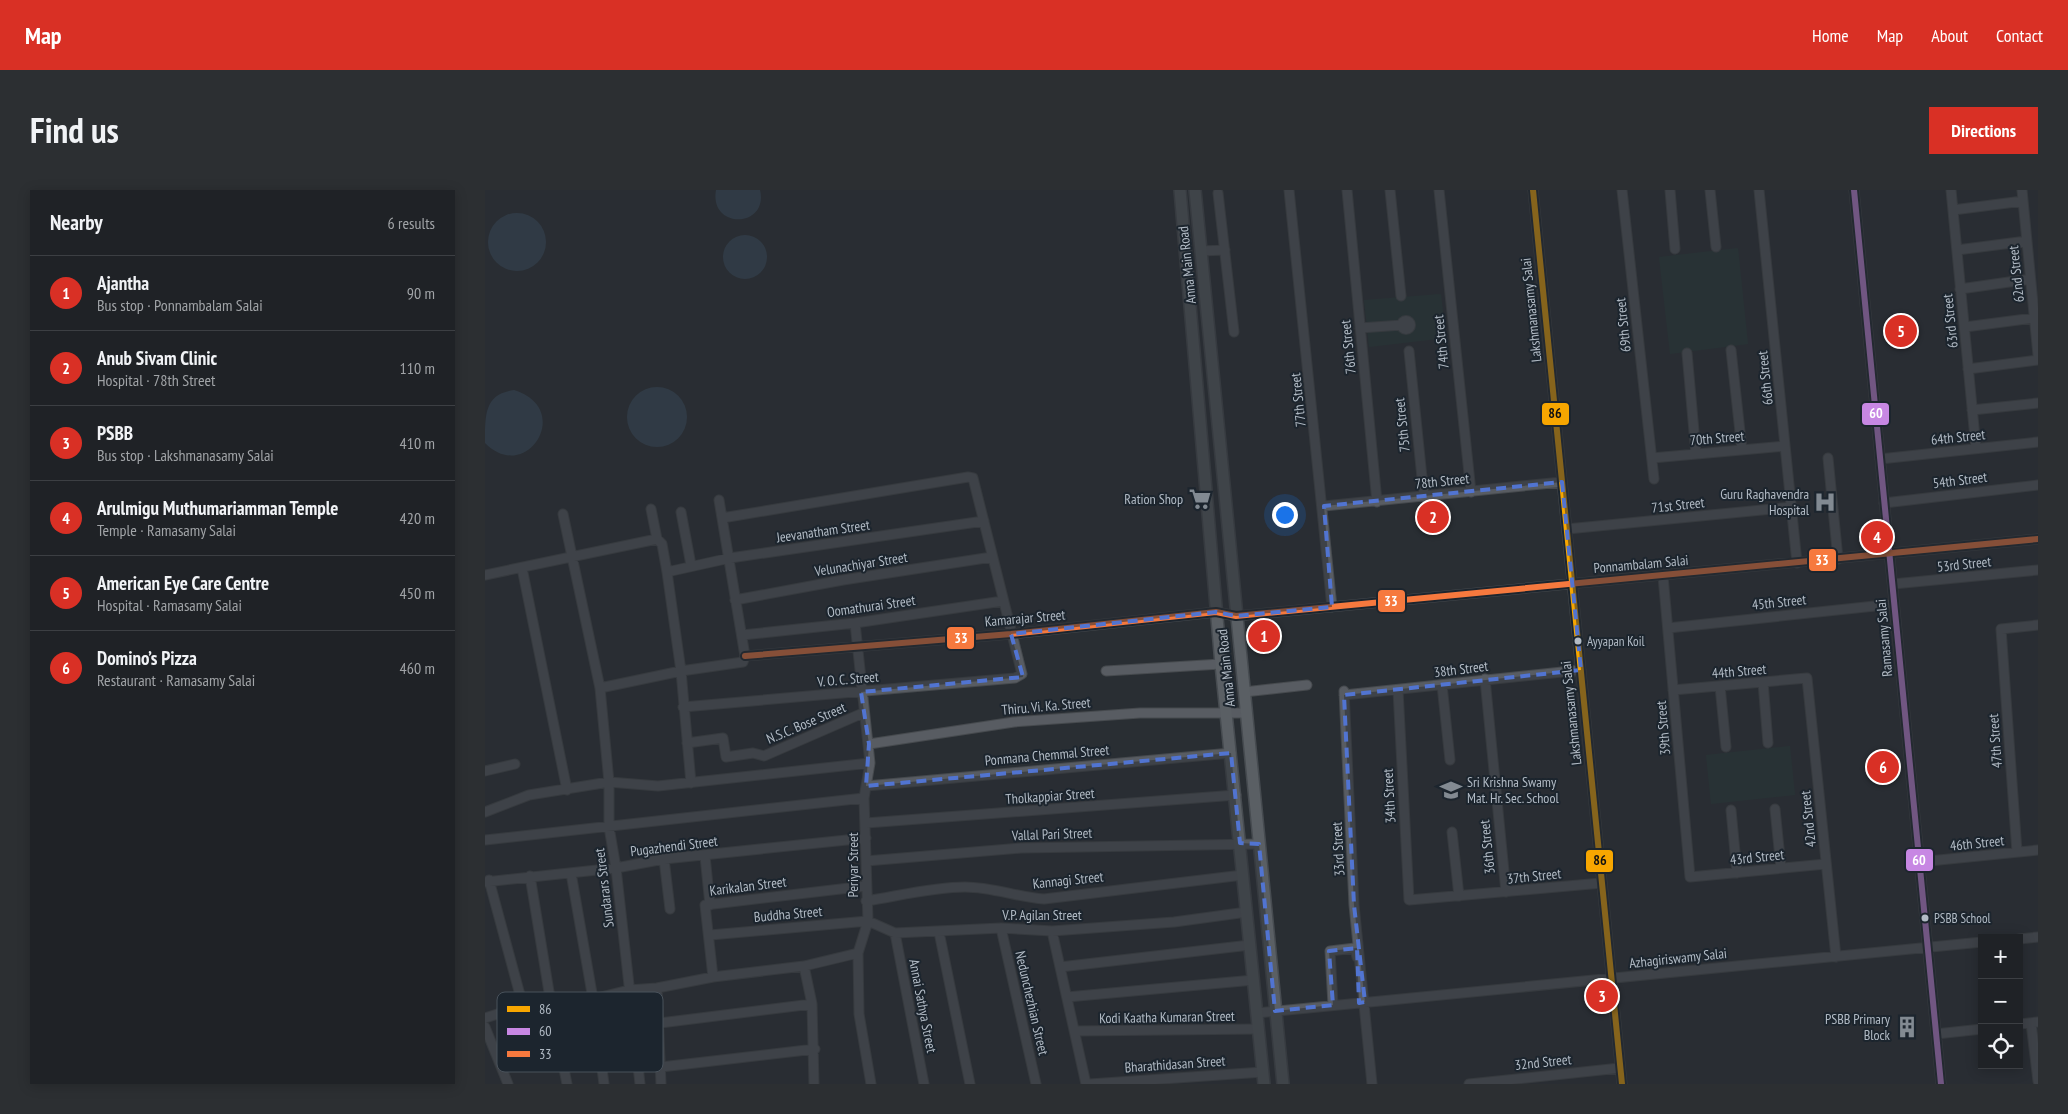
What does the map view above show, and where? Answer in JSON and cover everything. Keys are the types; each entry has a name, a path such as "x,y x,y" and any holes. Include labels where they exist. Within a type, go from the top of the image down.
{"main road":[{"name":"Anna Main Road","path":"1180,190 1221,664 1228,713 1264,1084"},
{"name":"Anna Main Road","path":"1195,190 1283,1084"}],"street":[{"name":"77th Street","path":"1289,190 1332,607"},
{"name":"76th Street","path":"1347,190 1377,502"},
{"path":"1390,190 1401,296"},
{"name":"74th Street","path":"1439,190 1471,492"},
{"name":"Lakshmanasamy Salai","path":"1533,190 1621,1084"},
{"name":"69th Street","path":"1622,190 1654,479"},
{"path":"1670,190 1675,249"},
{"path":"1710,190 1716,247"},
{"name":"66th Street","path":"1759,190 1797,563"},
{"name":"Ramasamy Salai","path":"1854,190 1941,1084"},
{"name":"63rd Street","path":"1951,190 1976,448"},
{"name":"62nd Street","path":"2022,190 2038,355"},
{"path":"1218,193 1234,332"},
{"path":"1953,210 2023,201"},
{"path":"1957,250 2027,241"},
{"path":"1201,251 1225,250"},
{"path":"1961,289 2031,280"},
{"path":"1965,327 2034,318"},
{"path":"1360,328 1401,325"},
{"path":"1731,350 1742,450"},
{"name":"75th Street","path":"1409,351 1423,497"},
{"path":"1687,353 1696,454"},
{"path":"1969,369 2038,360"},
{"path":"1972,410 2038,403"},
{"name":"64th Street","path":"1880,459 2038,442"},
{"name":"70th Street","path":"1652,458 1785,446"},
{"path":"1828,458 1838,559"},
{"path":"722,518 968,477 973,478 1011,634"},
{"name":"78th Street","path":"1323,506 1562,482"},
{"name":"54th Street","path":"1884,503 2038,485"},
{"path":"719,500 745,656"},
{"name":"71st Street","path":"1567,529 1792,507"},
{"path":"651,509 657,539 662,544 667,572 681,670 691,783"},
{"path":"681,512 691,565"},
{"name":"Sundarars Street","path":"563,514 599,688 609,782 609,827 616,868 629,990"},
{"name":"Jeevanatham Street","path":"667,572 691,565 730,558 983,521"},
{"path":"485,575 657,539"},
{"name":"Ponnambalam Salai","path":"1217,612 1236,616 1889,555 2038,539"},
{"name":"Velunachiyar Street","path":"735,600 991,557"},
{"path":"522,568 567,790"},
{"name":"53rd Street","path":"1893,584 2038,570"},
{"name":"39th Street","path":"1663,576 1690,877"},
{"name":"Oomathurai Street","path":"742,635 855,623 1003,601"},
{"name":"45th Street","path":"1668,628 1894,604"},
{"name":"Kamarajar Street","path":"681,670 743,662 745,656 1011,634 1217,612"},
{"name":"Periyar Street","path":"855,623 863,713 869,744 870,764 865,798 867,838 866,901 868,921 859,953 859,1014 871,1084"},
{"name":"47th Street","path":"2017,852 2001,628 2038,624"},
{"name":"V. O. C. Street","path":"683,707 1015,678 1019,677 1021,670 1011,634"},
{"path":"1106,671 1221,664"},
{"path":"599,688 681,670"},
{"name":"38th Street","path":"1344,693 1398,690 1581,670"},
{"name":"44th Street","path":"1673,690 1807,678"},
{"name":"42nd Street","path":"1807,678 1836,956"},
{"name":"36th Street","path":"1485,679 1506,892"},
{"path":"1763,682 1768,743"},
{"path":"1244,692 1307,685"},
{"path":"1442,685 1450,760"},
{"path":"1720,686 1727,747"},
{"name":"34th Street","path":"1398,690 1409,900"},
{"name":"33rd Street","path":"1344,693 1362,1002"},
{"name":"N.S.C. Bose Street","path":"687,743 723,738 725,757 753,753 764,756 863,713"},
{"name":"Thiru. Vi. Ka. Street","path":"869,744 1014,722 1140,713 1246,713"},
{"name":"Ponmana Chemmal Street","path":"866,786 1231,753"},
{"path":"485,771 515,764"},
{"path":"485,812 529,795 609,782 658,786 870,764"},
{"name":"Tholkappiar Street","path":"866,823 1236,795"},
{"path":"485,840 865,798"},
{"path":"1775,809 1781,868"},
{"path":"1731,810 1737,873"},
{"path":"1452,832 1459,896"},
{"name":"Pugazhendi Street","path":"487,881 616,868 664,859 867,838"},
{"name":"Vallal Pari Street","path":"866,861 1021,848 1259,844"},
{"name":"46th Street","path":"1919,862 2038,850"},
{"path":"705,856 710,905"},
{"path":"664,859 670,909"},
{"name":"43rd Street","path":"1690,877 1826,864"},
{"path":"571,873 592,992"},
{"name":"Kannagi Street","path":"866,901 964,887 1001,891 1020,898 1044,899 1101,890 1243,875"},
{"path":"530,876 549,992"},
{"path":"487,881 519,992"},
{"name":"37th Street","path":"1409,900 1602,883"},
{"name":"Karikalan Street","path":"713,977 710,935 705,906 866,886"},
{"name":"V.P. Agilan Street","path":"868,921 895,933 1001,928 1052,931 1174,922 1247,912"},
{"name":"Buddha Street","path":"710,935 868,921"},
{"name":"Nedunchezhian Street","path":"1001,928 1036,1084"},
{"path":"1052,931 1086,1084"},
{"path":"939,932 970,1084"},
{"name":"Annai Sathya Street","path":"895,933 924,1084"},
{"path":"2023,939 2038,937"},
{"name":"Azhagiriswamy Salai","path":"1257,1013 1978,942"},
{"path":"1060,967 1250,945"},
{"path":"1333,1005 1329,952 1353,948 1357,952 1372,1084"},
{"path":"621,992 657,988 713,977 804,966 859,953"},
{"path":"804,966 812,1004 815,1049 814,1084"},
{"path":"1067,997 1254,980"},
{"path":"657,988 657,992"},
{"path":"663,1023 812,1004"},
{"path":"485,1018 497,1014"},
{"path":"2035,1023 2038,1081"},
{"path":"485,1027 497,1057"},
{"path":"1936,1034 1978,1029"},
{"name":"Kodi Kaatha Kumaran Street","path":"1075,1031 1259,1030"},
{"path":"663,1067 815,1049"},
{"name":"32nd Street","path":"1469,1084 1524,1081 1620,1068"},
{"path":"503,1072 508,1084"},
{"name":"Bharathidasan Street","path":"1090,1084 1168,1081 1263,1072"}],"highlighted area":[{"path":"1562,482 1581,670 1344,695 1354,905 1365,1002 1359,1003 1357,948 1329,951 1333,1005 1275,1011 1259,844 1240,843 1231,753 866,786 869,744 861,692 1023,677 1011,634 1216,612 1236,616 1332,607 1324,506"}],"shaded area":[{"path":"1738,248 1748,344 1670,354 1659,257"},
{"path":"1441,294 1446,338 1369,347 1364,300"},
{"path":"1790,746 1795,795 1711,804 1706,755"}],"water":[{"path":"716,190 760,190 760,203 756,212 748,217 739,219 729,218 721,212 716,203"},
{"path":"511,213 523,213 538,221 546,236 546,248 538,263 523,271 511,271 496,263 488,248 488,236 496,221"},
{"path":"745,235 757,239 763,245 767,257 763,269 757,275 745,279 733,275 727,269 723,257 727,245 733,239"},
{"path":"657,387 674,392 682,400 687,417 682,434 674,442 657,447 640,442 632,434 627,417 632,400 640,392"},
{"path":"514,390 532,399 541,412 542,426 538,439 528,450 515,455 501,454 485,443 485,423 492,401 504,392"}],"transit line":[{"name":"86","path":"1533,190 1622,1084"},
{"name":"60","path":"1854,190 1941,1084"},
{"name":"33","path":"745,656 1011,634 1216,612 1236,616 2038,539"}],"place":[{"name":"American Eye Care Centre","path":"1901,331"},
{"name":"Ration Shop","path":"1200,499"},
{"name":"Guru Raghavendra Hospital","path":"1825,502"},
{"name":"Anub Sivam Clinic","path":"1433,517"},
{"name":"Arulmigu Muthumariamman Temple","path":"1877,537"},
{"name":"Ajantha","path":"1264,636"},
{"name":"Ayyapan Koil","path":"1578,641"},
{"name":"Domino’s Pizza","path":"1883,767"},
{"name":"Sri Krishna Swamy Mat. Hr. Sec. School","path":"1451,790"},
{"name":"PSBB School","path":"1925,918"},
{"name":"PSBB","path":"1602,996"},
{"name":"PSBB Primary Block","path":"1907,1027"}]}
